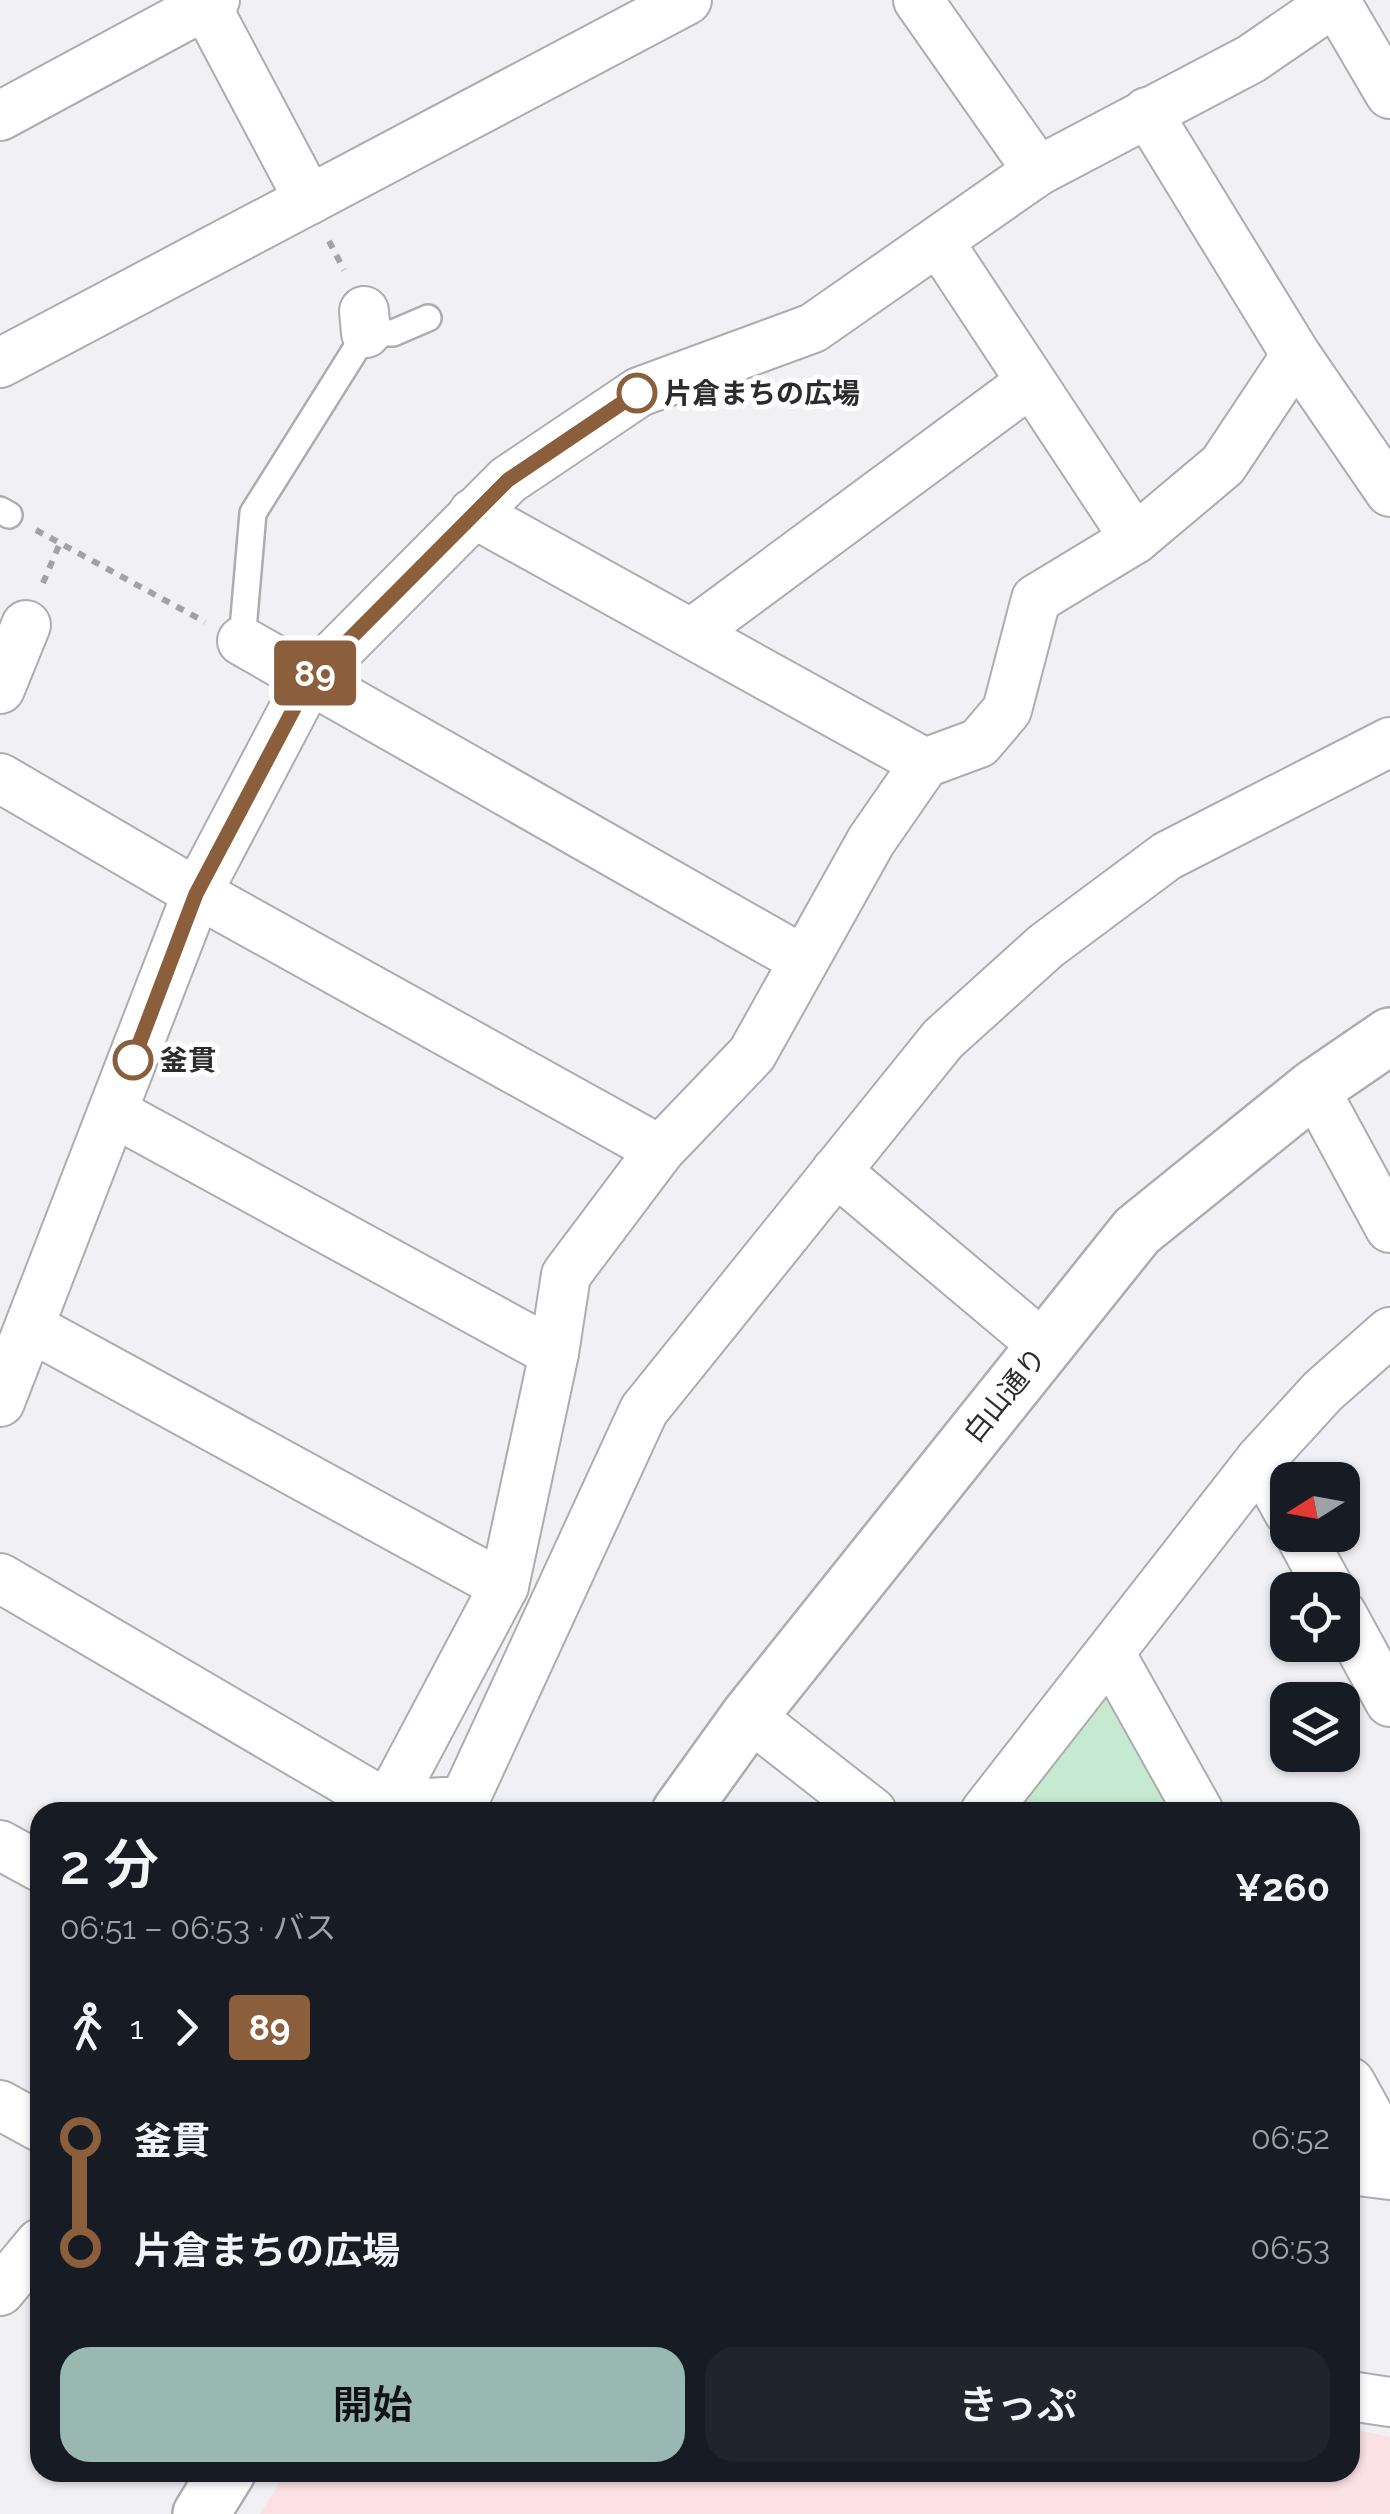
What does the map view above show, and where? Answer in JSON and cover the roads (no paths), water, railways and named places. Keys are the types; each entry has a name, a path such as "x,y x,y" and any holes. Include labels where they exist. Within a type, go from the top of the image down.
{"street":[{"path":"0,363 687,0"},
{"path":"918,0 1038,171"},
{"path":"0,1402 196,894 309,680 508,480 638,392 814,328 1038,171 1250,59 1337,1 1390,94"},
{"path":"0,116 208,2 309,200"},
{"path":"1146,112 1296,355 1390,492"},
{"path":"940,242 1135,539"},
{"path":"390,1802 504,1586 554,1353 566,1276 660,1150 752,1054 870,840 925,764 978,743 1006,710 1036,599 1135,539 1224,465 1296,355"},
{"path":"694,632 1031,382"},
{"path":"473,514 694,632 925,764"},
{"path":"0,690 26,625"},
{"path":"242,642 803,960"},
{"path":"464,1802 644,1410 943,1039 1046,946 1167,856 1390,742"},
{"path":"0,778 196,894 660,1150"},
{"name":"白山通り","path":"687,1802 749,1716 1137,1231 1314,1088 1390,1036"},
{"path":"1314,1088 1390,1228"},
{"path":"113,1112 554,1353"},
{"path":"836,1171 1044,1346"},
{"path":"30,1327 504,1586"},
{"path":"993,1802 1260,1460 1323,1391 1390,1332"},
{"path":"1260,1460 1270,1479"},
{"path":"0,1578 374,1802"},
{"path":"1360,1647 1390,1702"},
{"path":"1110,1653 1193,1802"},
{"path":"749,1716 859,1802"},
{"path":"0,1845 30,1862"},
{"path":"1360,2100 1390,2154"},
{"path":"0,2105 30,2122"},
{"path":"1360,2171 1390,2175"},
{"path":"0,2292 30,2255"},
{"path":"1360,2398 1390,2402"},
{"path":"201,2514 222,2482"}],"lane":[{"path":"242,642 252,513 365,322 393,332 428,318"}],"place":[{"name":"片倉まちの広場","path":"637,393"},
{"name":"釜貫","path":"133,1060"}]}
